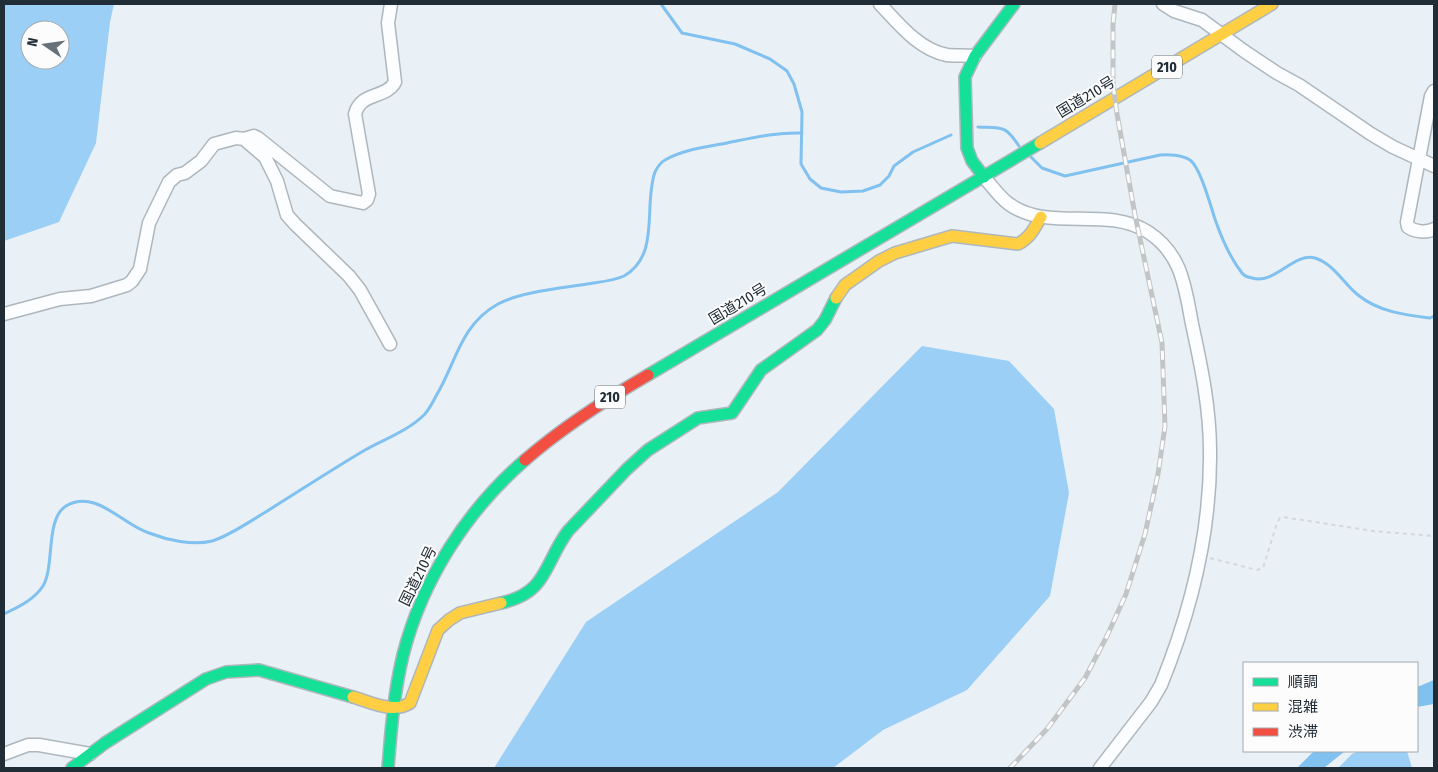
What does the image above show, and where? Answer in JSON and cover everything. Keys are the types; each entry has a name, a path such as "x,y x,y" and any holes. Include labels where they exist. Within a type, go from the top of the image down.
{"main road":[{"path":"984,177 969,154 966,142 965,77 975,56 1014,4"},
{"name":"国道210号","path":"388,768 392,708 409,633 420,601 434,572 452,542 475,510 502,479 525,457 552,434 583,413 984,177 1272,4"},
{"path":"72,768 195,684 216,675 239,670 259,670 280,675 400,709 410,703 438,630 446,621 469,608 508,601 530,592 542,579 563,539 580,518 640,456 698,418 732,413 761,370 817,330 825,320 840,291 852,279 894,253 952,236 1002,244 1018,244 1032,235 1041,217"}],"street":[{"path":"4,314 60,299 91,296 127,285 132,281 140,269 149,223 169,182 177,175 186,173 214,144 236,138 244,139 254,136 330,196 363,203 367,200 369,194 355,114 357,105 388,89 395,82 388,23 391,4"},
{"path":"880,4 906,31 923,45 946,55 975,56"},
{"path":"1163,4 1180,13 1199,18 1276,73 1299,85 1371,134 1434,166"},
{"path":"1434,91 1431,96 1407,225 1414,230 1430,231 1434,229"},
{"path":"244,139 265,157 277,181 287,215 360,290 390,344"},
{"path":"984,177 1010,205 1027,213 1041,217 1104,218 1141,229 1154,237 1170,252 1180,269 1196,340 1209,430 1210,450 1209,482 1201,556 1192,593 1161,685 1151,702 1100,768"},
{"path":"4,754 28,745 39,745 90,754"}],"path":[{"path":"1201,556 1257,570 1263,568 1277,523 1283,517 1372,531 1434,536"}],"shaded area":[{"path":"4,4 114,4 110,22 96,143 59,222 4,241"},
{"path":"922,346 1009,361 1054,409 1069,493 1050,596 967,690 883,730 833,768 494,768 586,622 778,492"},
{"path":"1434,680 1434,704 1418,707 1418,687"},
{"path":"1313,752 1344,752 1324,768 1297,768"},
{"path":"1356,752 1407,752 1412,768 1338,768"}],"waterway":[{"path":"661,4 682,33 735,44 770,59 787,71 794,84 802,112 801,164 810,179 821,188 841,192 863,191 880,185 889,176 894,166 913,152 951,135"},
{"path":"978,127 1003,129 1010,134 1019,146"},
{"path":"4,614 30,599 43,586 49,567 55,521 59,512 66,506 77,502 88,502 98,505 139,529 156,536 180,542 205,542 225,536 365,450 404,430 418,420 425,414 432,403 467,334 485,313 498,304 529,293 615,279 624,276 635,267 643,256 647,243 650,199 655,172 664,161 680,153 704,147 783,133 802,133"},
{"path":"1031,157 1042,168 1065,176 1160,155 1175,155 1187,158 1198,171 1224,242 1234,262 1245,276 1260,279 1269,277 1307,257 1315,258 1333,269 1366,301 1383,309 1402,314 1430,318 1434,316"}],"railway":[{"path":"1010,768 1047,729 1085,678 1107,636 1126,594 1145,534 1158,474 1165,426 1162,343 1135,215 1113,84 1115,4"}],"traffic: fast":[{"path":"984,177 972,161 967,148 965,77 975,56 1014,4"},
{"path":"648,375 1040,143"},
{"path":"501,603 528,592 537,584 568,531 627,469 648,450 698,418 732,413 761,370 817,330 825,320 836,298"},
{"path":"388,768 397,683 411,627 422,600 449,548 466,524 484,501 525,460"},
{"path":"72,768 105,743 206,679 226,672 259,670 353,697"}],"traffic: slow":[{"path":"1040,143 1272,4"},
{"path":"836,298 845,285 879,261 895,253 952,236 1018,244 1029,236 1041,217"},
{"path":"353,697 389,707 403,706 410,703 438,630 460,613 501,603"}],"traffic: jam":[{"path":"525,460 585,414 648,375"}]}
